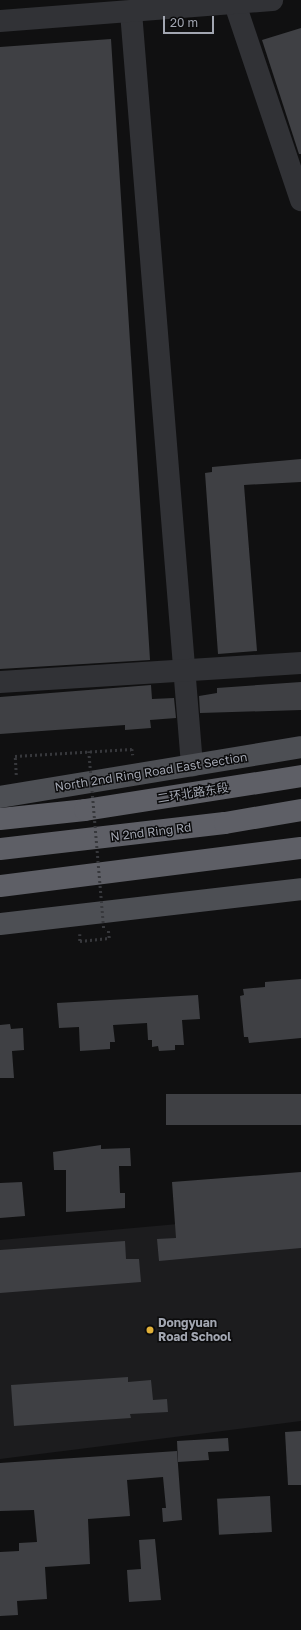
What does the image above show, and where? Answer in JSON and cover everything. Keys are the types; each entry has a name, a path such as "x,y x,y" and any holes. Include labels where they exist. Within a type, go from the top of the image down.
{"highway":[{"name":"二环北路东段","path":"84,810 301,776"},
{"path":"0,819 84,810"},
{"path":"0,830 84,810"},
{"name":"N 2nd Ring Rd","path":"0,850 225,823 301,810"},
{"path":"0,886 297,849"}],"main road":[{"name":"North 2nd Ring Road East Section","path":"0,797 301,747"},
{"path":"0,924 301,889"}],"lane":[{"path":"0,21 272,0"},
{"path":"235,4 301,200"},
{"path":"131,12 192,766"},
{"path":"0,682 301,664"}],"path":[{"path":"15,756 132,749"},
{"path":"89,751 104,930 96,931"},
{"path":"88,932 80,932 80,941 109,938"}],"shaded area":[{"name":"Dongyuan Road School","path":"301,1213 301,1421 0,1459 0,1240"}],"building":[{"path":"301,28 301,154 299,154 262,40"},
{"path":"111,39 150,660 0,669 0,47"},
{"path":"301,459 301,482 244,485 257,651 218,654 205,473 212,472 212,467"},
{"path":"301,682 301,710 200,713 199,696 217,693 217,688"},
{"path":"151,685 152,699 174,698 176,718 150,720 151,728 125,730 125,725 0,734 0,697"},
{"path":"301,979 301,1038 249,1043 248,1037 244,1037 240,996 244,995 243,989 265,987 265,982"},
{"path":"198,995 200,1019 182,1020 184,1045 175,1045 175,1050 159,1051 158,1046 152,1047 152,1040 148,1040 147,1023 113,1025 115,1042 110,1042 110,1049 80,1051 79,1027 59,1028 57,1003"},
{"path":"10,1024 11,1029 23,1028 24,1050 12,1051 14,1078 0,1078 0,1025"},
{"path":"166,1094 301,1094 301,1125 166,1125"},
{"path":"101,1145 101,1149 130,1148 131,1166 119,1166 120,1193 125,1193 125,1208 66,1212 66,1170 54,1170 53,1152"},
{"path":"301,1172 301,1248 159,1261 157,1239 176,1238 172,1182"},
{"path":"22,1182 25,1216 0,1218 0,1183"},
{"path":"125,1241 126,1259 139,1259 141,1282 0,1293 0,1250"},
{"path":"128,1377 128,1382 151,1380 153,1400 167,1399 168,1412 130,1414 131,1418 14,1426 11,1385"},
{"path":"301,1431 301,1485 288,1485 285,1432"},
{"path":"228,1438 229,1451 208,1452 209,1460 178,1462 177,1441"},
{"path":"177,1451 182,1520 163,1522 162,1508 166,1508 163,1477 127,1480 130,1516 88,1519 90,1564 45,1567 47,1599 17,1601 18,1615 0,1616 0,1552 19,1551 19,1543 37,1542 34,1510 0,1511 0,1463"},
{"path":"270,1496 272,1532 219,1535 217,1499"},
{"path":"155,1539 161,1600 129,1602 127,1570 141,1569 139,1540"}],"place":[{"name":"Dongyuan Road School","path":"150,1330"}]}
